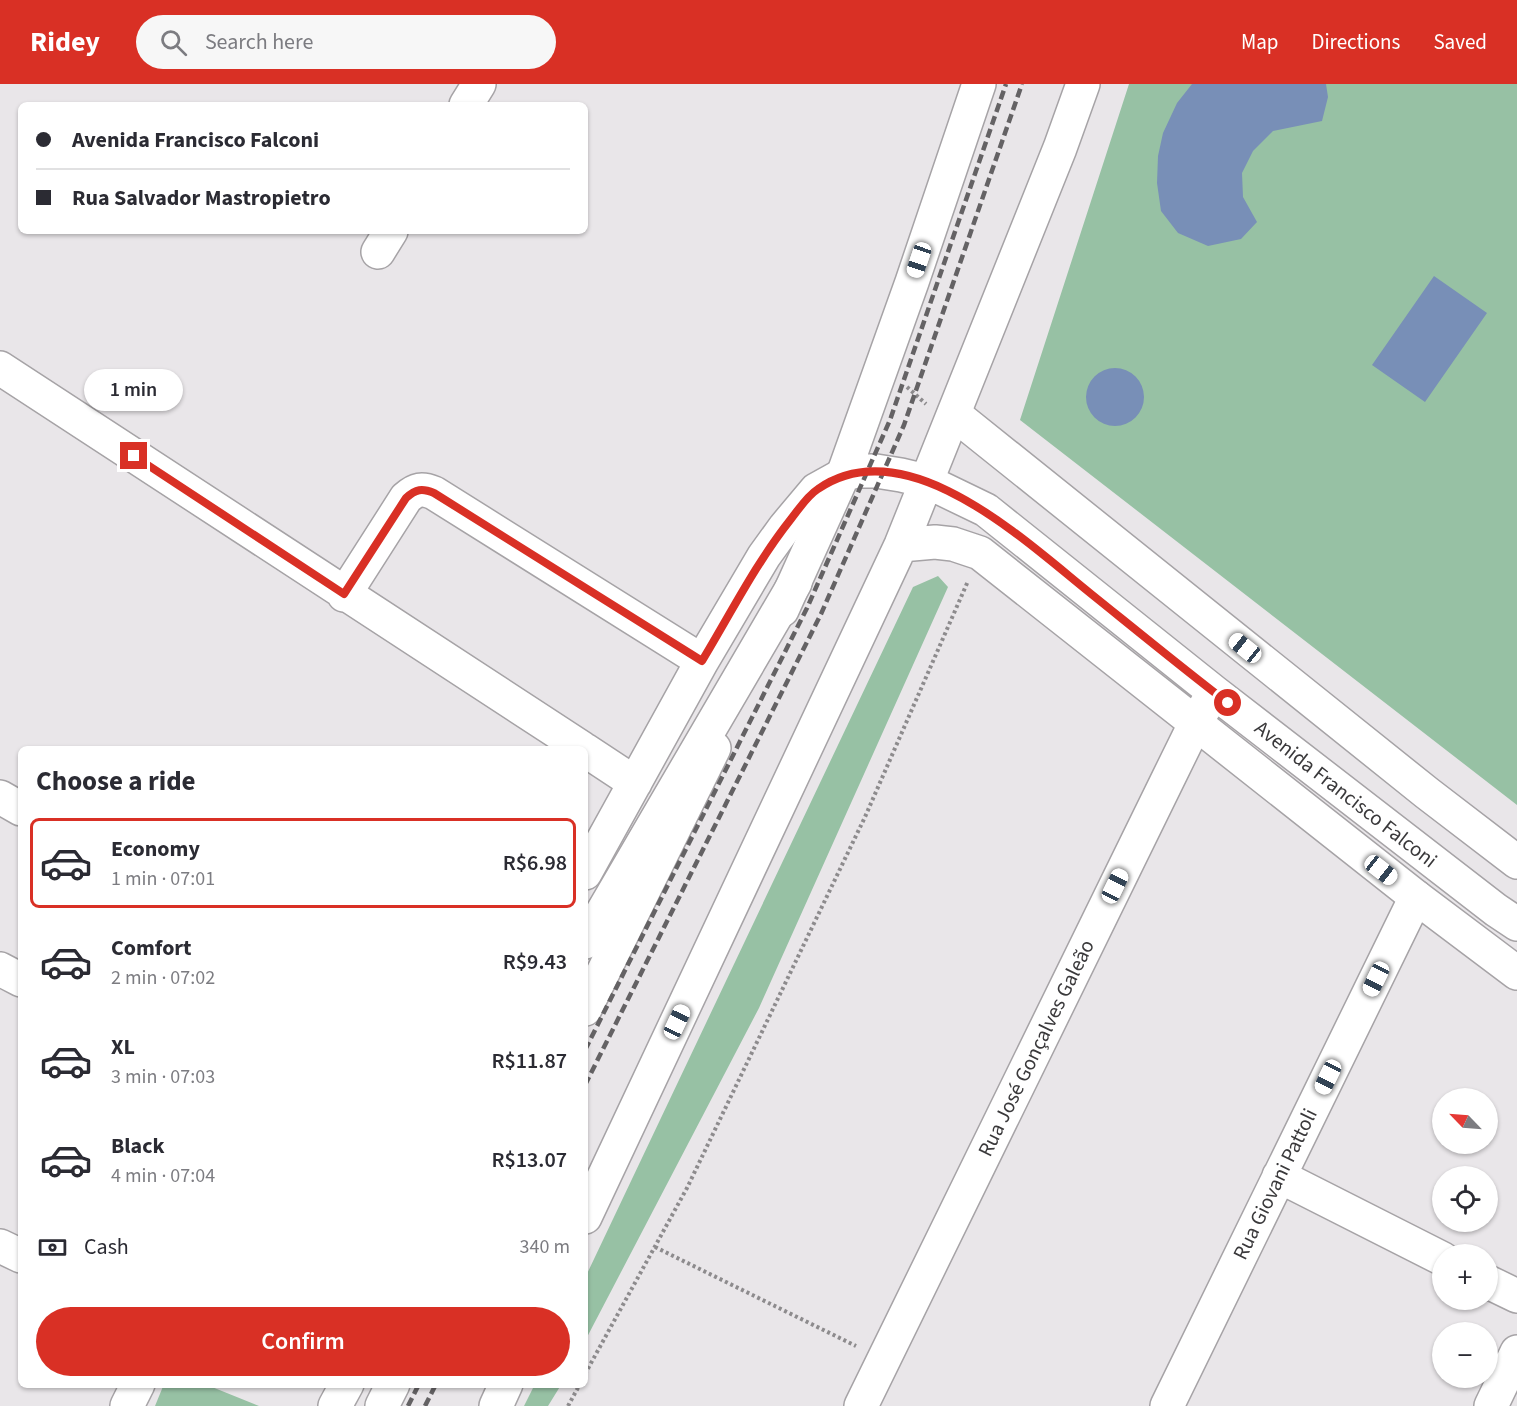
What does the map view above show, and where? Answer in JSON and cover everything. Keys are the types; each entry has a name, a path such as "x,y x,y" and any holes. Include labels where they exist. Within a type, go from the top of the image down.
{"main road":[{"path":"468,102 479,84"},
{"path":"588,1003 795,583 843,475 979,84"},
{"path":"588,1211 901,545 1060,148 1083,84"},
{"path":"0,368 579,746"},
{"path":"954,414 1427,793 1517,862"},
{"name":"Avenida Francisco Falconi","path":"843,475 856,471 901,474 926,482 986,510 1214,692 1517,924"},
{"path":"588,868 702,661 764,556 785,526 816,490 843,475"},
{"path":"344,594 406,498 414,491 424,489 434,493 702,661"},
{"name":"Avenida Francisco Falconi","path":"901,545 953,543 980,553 1416,897 1517,973"},
{"path":"588,937 795,583"},
{"name":"Rua José Gonçalves Galeão","path":"861,1406 1195,724 1214,692"},
{"path":"588,752 635,783"},
{"path":"0,797 18,807"},
{"name":"Rua Giovani Pattoli","path":"1167,1406 1416,897"},
{"path":"0,969 18,978"},
{"path":"1279,1176 1432,1253"},
{"path":"0,1246 18,1255"},
{"path":"1498,1286 1517,1296"},
{"path":"1491,1406 1517,1352"},
{"path":"127,1406 136,1388"},
{"path":"335,1406 345,1388"},
{"path":"382,1406 391,1388"},
{"path":"496,1406 504,1388"}],"path":[{"path":"588,1369 687,1188 865,817 980,553"},
{"path":"655,1247 883,1359"},
{"path":"568,1406 577,1388"}],"green space":[{"path":"1129,84 1517,84 1517,805 1020,420"},
{"path":"938,576 948,587 759,1008 588,1335 588,1272 913,587"},
{"path":"162,1388 214,1388 259,1406 155,1406"},
{"path":"533,1388 559,1388 548,1406 524,1406"}],"water":[{"path":"1192,84 1326,84 1328,97 1322,121 1273,131 1253,151 1242,173 1243,197 1257,222 1241,239 1208,246 1178,233 1161,211 1157,183 1158,156 1163,133 1177,103"},
{"path":"1434,276 1487,313 1425,402 1372,365"},
{"path":"1115,368 1126,370 1136,376 1142,386 1144,397 1142,408 1136,418 1126,424 1115,426 1104,424 1094,418 1088,408 1086,397 1088,386 1094,376 1104,370"}],"railway":[{"path":"588,1044 807,608 890,420 1006,84"},
{"path":"588,1079 821,614 904,425 1022,84"},
{"path":"408,1406 417,1388"},
{"path":"425,1406 434,1388"}],"route":[{"path":"134,456 344,594 406,498 414,491 424,489 434,493 702,661 764,556 785,526 816,490 843,475 856,471 901,474 957,495 986,510 1228,703"}]}
